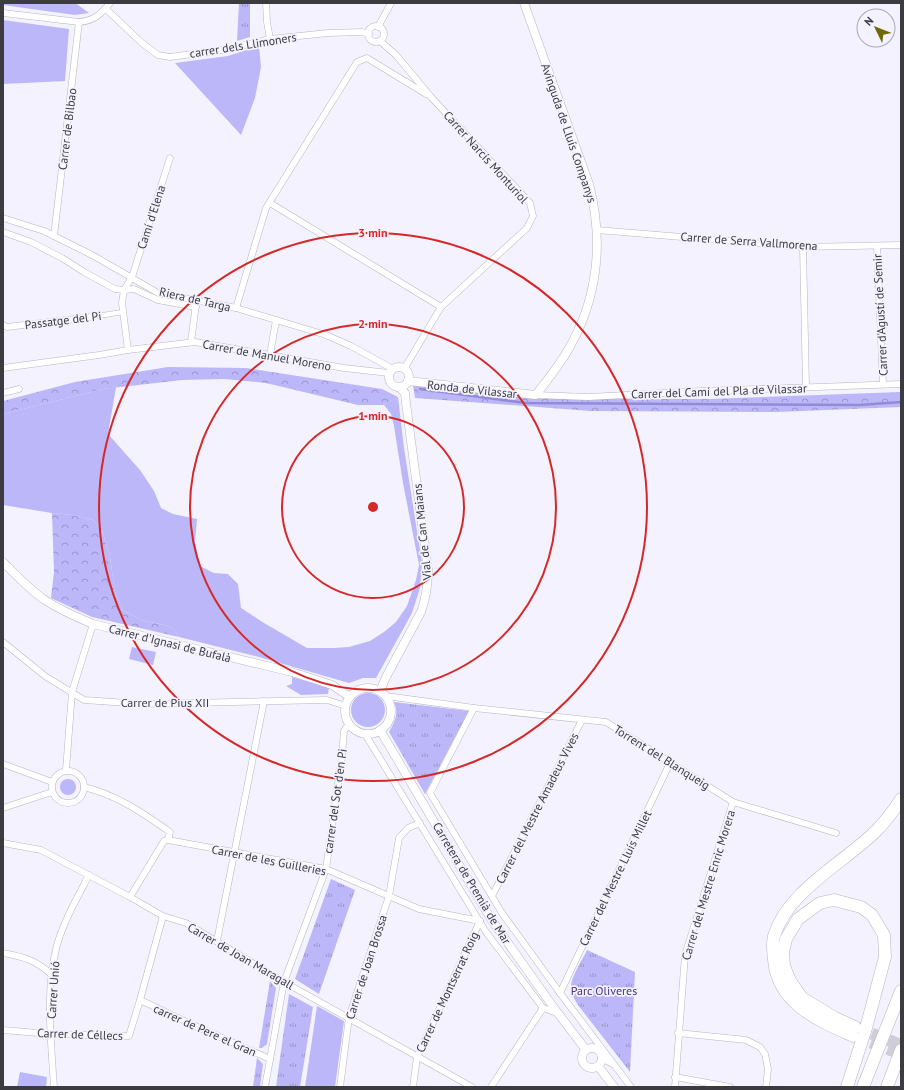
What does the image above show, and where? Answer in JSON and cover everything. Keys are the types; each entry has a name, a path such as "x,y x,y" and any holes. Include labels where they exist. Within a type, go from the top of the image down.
{"highway":[{"path":"858,1030 818,1020 796,1004 781,986 774,969 774,937 780,920 791,905 827,870 876,832 901,799"},
{"path":"847,1087 858,1030 885,957 884,935 872,915 861,907 834,900 820,903 798,919 786,939 783,952 784,966 790,981 802,998 858,1030"},
{"path":"864,1087 901,991"},
{"path":"887,1087 901,1050"}],"street":[{"path":"3,12 79,22 89,21 106,9 110,3"},
{"path":"266,3 270,39"},
{"path":"378,27 381,28 384,33 383,37 380,41 373,41 369,34 370,29 378,27 391,3"},
{"name":"Avinguda de Lluís Companys","path":"524,3 589,184 594,203 597,230 597,253 594,280 585,314 567,351 536,395"},
{"name":"carrer dels Llimoners","path":"106,9 142,43 158,55 170,57 229,50 270,39 334,33 362,32 369,34"},
{"name":"Carrer de Bilbao","path":"54,236 79,22"},
{"name":"Carrer Narcís Monturiol","path":"380,41 396,55 431,97 530,203 533,216 527,228 510,245 441,307 404,369"},
{"path":"236,308 266,208 357,62 367,58 431,97"},
{"name":"Camí d'Elena","path":"124,290 132,277 170,158"},
{"path":"270,203 441,307"},
{"name":"Riera de Targa","path":"3,218 22,223 54,236 158,292 197,304 236,308 326,335 351,346 391,371"},
{"name":"Carrer de Serra Vallmorena","path":"597,230 803,247 901,245"},
{"path":"3,232 31,242 115,289 134,289 158,300 197,304 191,342"},
{"name":"Carrer d'Agustí de Semir","path":"877,246 883,384"},
{"path":"803,247 806,387"},
{"path":"124,290 122,303 128,350"},
{"name":"Passatge del Pi","path":"3,325 7,327 123,312"},
{"path":"270,355 276,320"},
{"name":"Carrer de Manuel Moreno","path":"3,368 195,342 344,368 391,371"},
{"path":"400,367 404,369 409,374 408,382 405,386 400,388 391,384 389,380 391,371 400,367"},
{"name":"Ronda de Vilassar","path":"408,382 536,395"},
{"name":"Carrer del Camí del Pla de Vilassar","path":"536,395 588,396 901,384"},
{"name":"Vial de Can Maians","path":"383,693 386,677 422,612 428,581 428,570 407,411 404,393 400,388"},
{"path":"3,393 19,389"},
{"name":"Carrer d'Ignasi de Bufalà","path":"3,562 45,600 69,614 93,624 292,672 332,685 350,697"},
{"path":"66,770 72,692 93,624"},
{"name":"Carrer de Pius XII","path":"3,642 45,676 84,700 143,704 327,700 346,706"},
{"path":"366,688 373,688 383,693 390,703 391,710 387,724 380,730 370,734 365,734 359,732 349,724 345,712 350,697 360,689 366,688"},
{"name":"Torrent del Blanqueig","path":"383,693 474,708 606,722 733,802 836,833"},
{"path":"217,941 264,701"},
{"path":"474,708 430,793 502,913 560,993 632,1087"},
{"name":"Carrer del Mestre Amadeus Vives","path":"492,896 582,720"},
{"name":"carrer del Sot d'en Pi","path":"265,1087 284,982 326,869 342,756 344,731 349,724"},
{"name":"Carretera de Premià de Mar","path":"380,730 491,919 557,1013 590,1050"},
{"path":"365,734 486,932 543,1008 557,1013"},
{"name":"Carrer del Mestre Lluís Millet","path":"560,993 670,763"},
{"path":"3,764 52,782"},
{"path":"66,770 73,771 78,774 83,779 84,787 82,796 73,803 68,804 61,802 52,792 52,782 57,775 66,770"},
{"path":"84,787 100,791 119,799 170,832 168,840 164,841 130,897"},
{"path":"3,808 52,792"},
{"name":"Carrer del Mestre Enric Morera","path":"675,1087 685,955 733,802"},
{"name":"Carrer de Joan Brossa","path":"340,1087 349,1017 389,896 399,838 408,828 420,823"},
{"name":"Carrer de les Guilleries","path":"168,840 326,869 419,909 480,922"},
{"name":"Carrer de Joan Maragall","path":"3,843 41,850 163,916 186,923 284,982 472,1087"},
{"name":"Carrer Unió","path":"54,1087 50,1034 52,974 58,943 64,925 89,876"},
{"name":"Carrer de Céllecs","path":"3,1030 50,1034 129,1036 163,916"},
{"name":"Carrer de Montserrat Roig","path":"413,1087 417,1057 480,922"},
{"path":"3,954 17,955 34,961 52,974"},
{"name":"carrer de Pere el Gran","path":"140,1000 192,1025 270,1059"},
{"path":"491,1087 543,1008"},
{"path":"678,1034 746,1040 760,1047 765,1054 768,1069 766,1087"},
{"path":"595,1039 590,1050 583,1054 582,1059 584,1064 593,1068 600,1062"},
{"path":"590,1050 598,1051 600,1062 614,1087"},
{"path":"600,1062 615,1065"},
{"path":"675,1077 730,1087"}],"green space":[{"path":"3,3 75,3 89,13 75,15 3,5"},
{"path":"239,3 250,3 250,37 237,41"},
{"path":"3,20 69,29 65,81 3,84"},
{"path":"259,46 261,67 255,98 241,135 175,63 228,56"},
{"path":"168,367 246,368 382,389 398,397 384,405 358,405 266,383 225,379 182,380 103,389 3,414 3,401 75,382"},
{"path":"413,385 533,399 711,399 901,392 901,407 776,412 591,411 415,398"},
{"path":"116,387 108,434 140,470 154,491 161,508 173,514 197,519 195,542 200,566 214,573 228,574 238,584 241,608 307,648 349,647 370,641 396,622 407,606 416,580 419,565 403,483 394,426 391,414 384,405 398,397 404,448 422,563 420,588 412,613 376,678 363,678 349,683 259,657 179,637 169,626 141,620 123,610 115,592 110,557 102,530 93,520 73,515 3,505 3,414"},
{"path":"52,513 73,515 93,520 102,530 110,557 115,592 123,610 141,620 169,626 179,637 92,617 51,598 54,572"},
{"path":"132,647 156,652 153,665 129,659"},
{"path":"292,677 329,687 328,694 301,695 286,686 292,684"},
{"path":"368,693 374,694 380,698 384,704 384,716 380,722 374,726 368,727 362,726 356,722 352,716 351,710 352,704 356,698 362,694"},
{"path":"394,702 469,711 425,794 389,732 396,717"},
{"path":"65,779 71,779 76,784 74,793 71,795 65,795 60,790 60,784"},
{"path":"331,879 355,890 319,994 295,979"},
{"name":"Parc Oliveres","path":"587,950 635,972 630,1072 578,1005 572,995 571,984"},
{"path":"270,981 276,988 267,1044 262,1048 259,1048"},
{"path":"289,994 313,1007 300,1087 276,1087"},
{"path":"317,1006 344,1021 335,1087 305,1087"},
{"path":"257,1058 263,1064 260,1087 253,1087"},
{"path":"20,1072 47,1077 46,1087 17,1087"}],"waterway":[{"path":"420,389 526,403 859,405 901,402"}],"tunnel":[{"path":"855,1027 901,1045"},
{"path":"854,1036 901,1054"}]}
